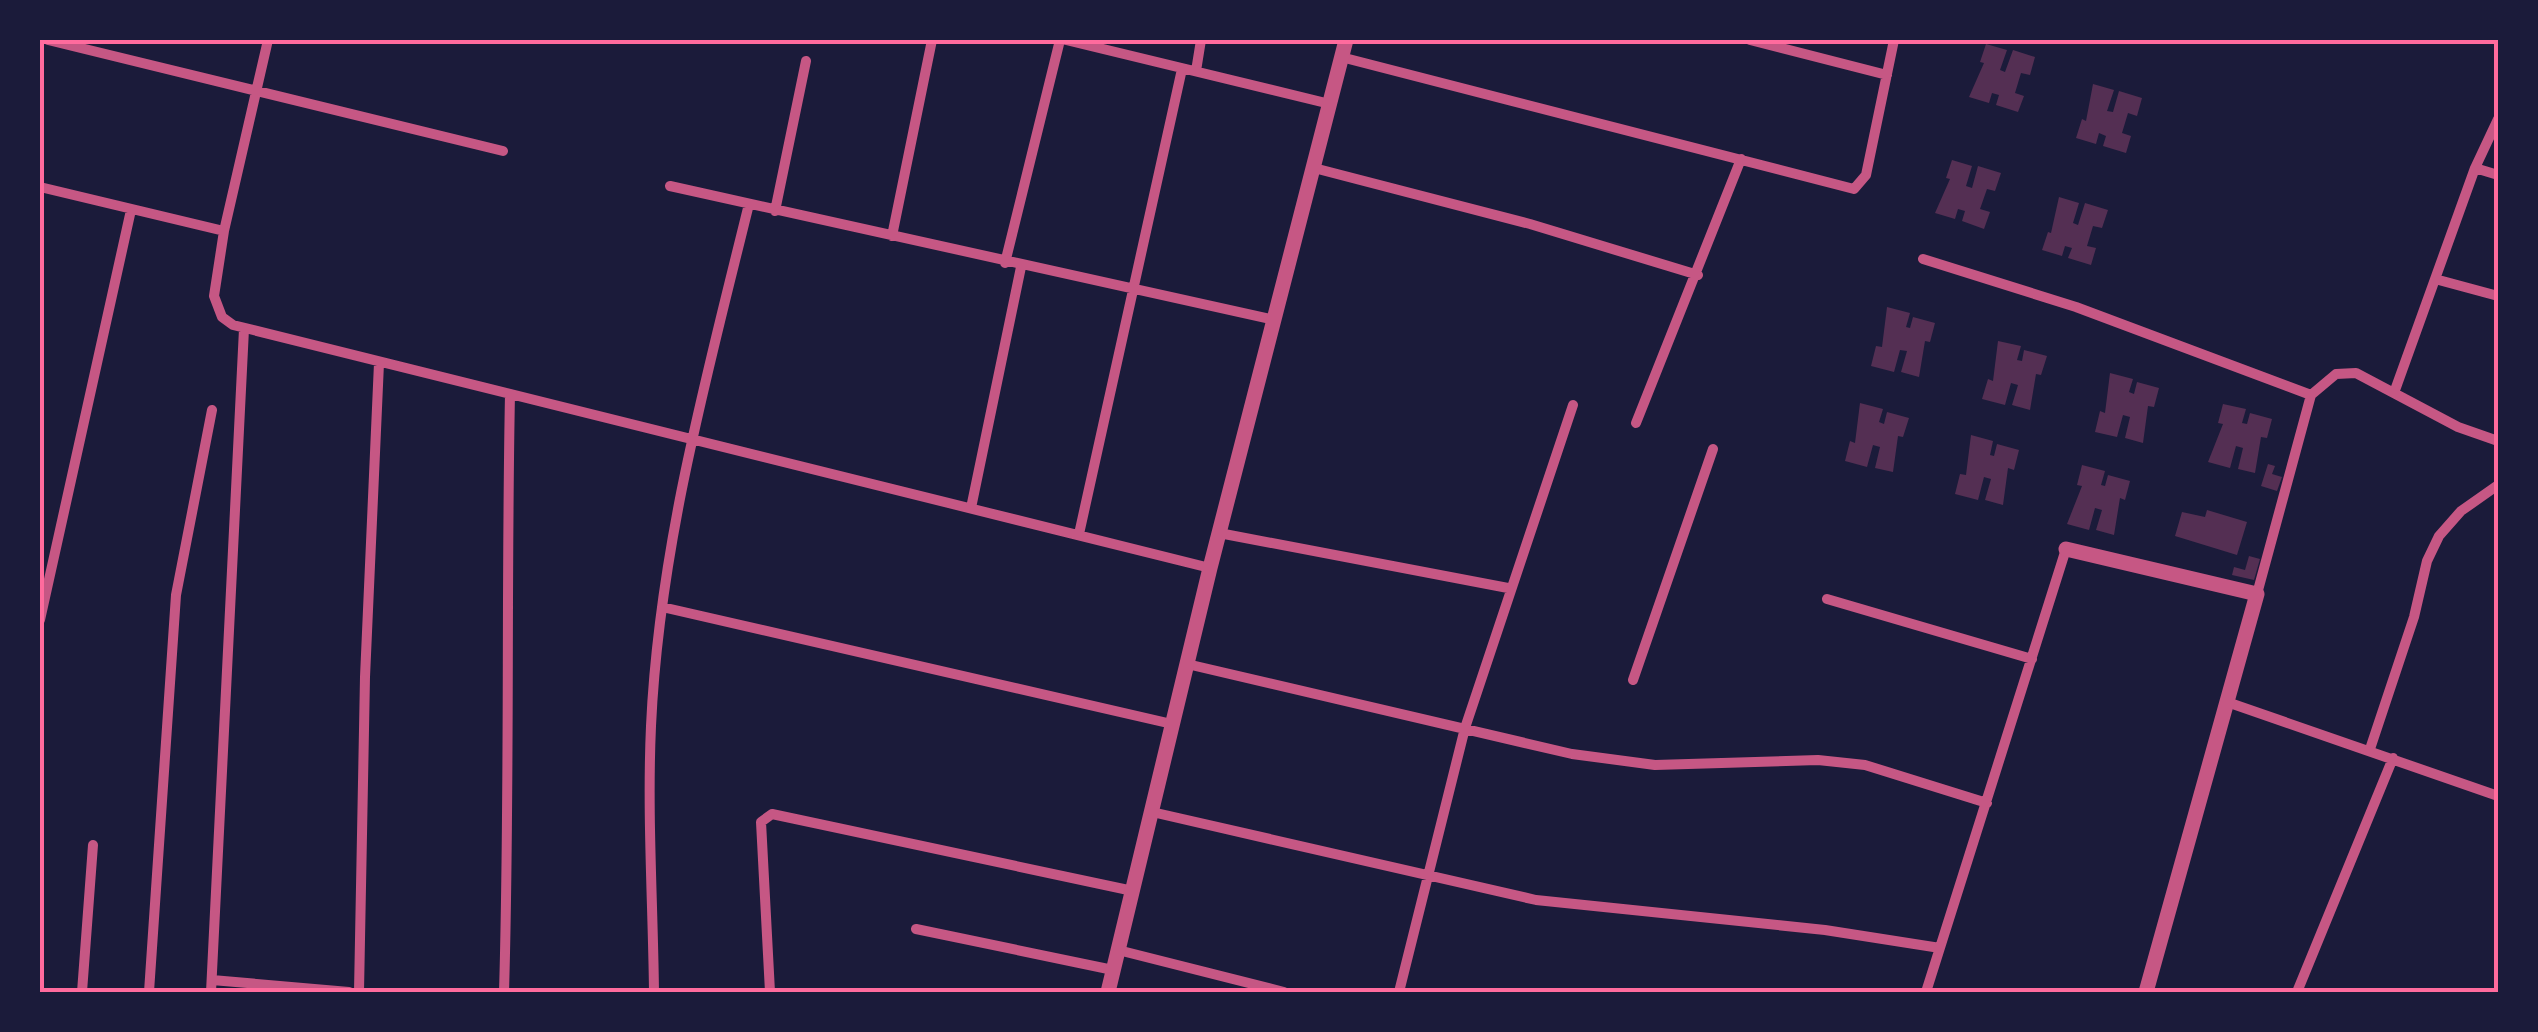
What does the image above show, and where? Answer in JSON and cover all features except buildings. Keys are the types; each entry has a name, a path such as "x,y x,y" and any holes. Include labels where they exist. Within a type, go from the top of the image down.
{"street":[{"path":"48,40 503,151"},
{"path":"268,40 224,231 214,296 222,317 244,329 1210,568"},
{"path":"892,236 932,40"},
{"path":"1005,263 1063,40 1330,104"},
{"path":"1196,71 1202,40"},
{"path":"1108,992 1219,532 1346,40"},
{"path":"1750,40 1887,74"},
{"path":"1341,57 1844,189 1862,184 1866,176 1894,40"},
{"path":"775,211 806,60"},
{"path":"1079,534 1182,69"},
{"path":"2394,392 2475,168 2498,118"},
{"path":"1636,423 1741,160"},
{"path":"1314,168 1530,224 1698,275"},
{"path":"2475,168 2498,175"},
{"path":"670,186 1020,267 1275,320"},
{"path":"40,188 224,231"},
{"path":"654,992 651,727 662,608 692,438 749,204"},
{"path":"40,620 131,210"},
{"path":"1923,259 2076,307 2311,395"},
{"path":"971,508 1020,267"},
{"path":"2435,279 2498,296"},
{"path":"244,329 212,986 349,992"},
{"path":"360,992 365,677 379,363"},
{"path":"2146,992 2311,395 2320,382 2336,374 2356,373 2458,426 2498,441"},
{"path":"504,992 510,806 506,571 510,394"},
{"path":"1399,992 1465,728 1508,588 1572,405"},
{"path":"148,992 176,595 212,410"},
{"path":"1633,680 1713,448"},
{"path":"2370,748 2414,617 2427,561 2439,536 2461,510 2498,484"},
{"path":"1219,532 1508,588"},
{"path":"1926,992 2066,549 2257,594"},
{"path":"1827,599 2032,659"},
{"path":"662,608 1172,724"},
{"path":"1187,664 1572,754 1656,765 1818,760 1865,765 1987,803"},
{"path":"2227,702 2370,748 2498,796"},
{"path":"2297,992 2393,758"},
{"path":"1152,812 1536,900 1825,930 1940,948"},
{"path":"770,992 761,822 778,813 1132,891"},
{"path":"82,992 93,845"},
{"path":"916,929 1114,970"},
{"path":"1118,950 1284,992"}]}
